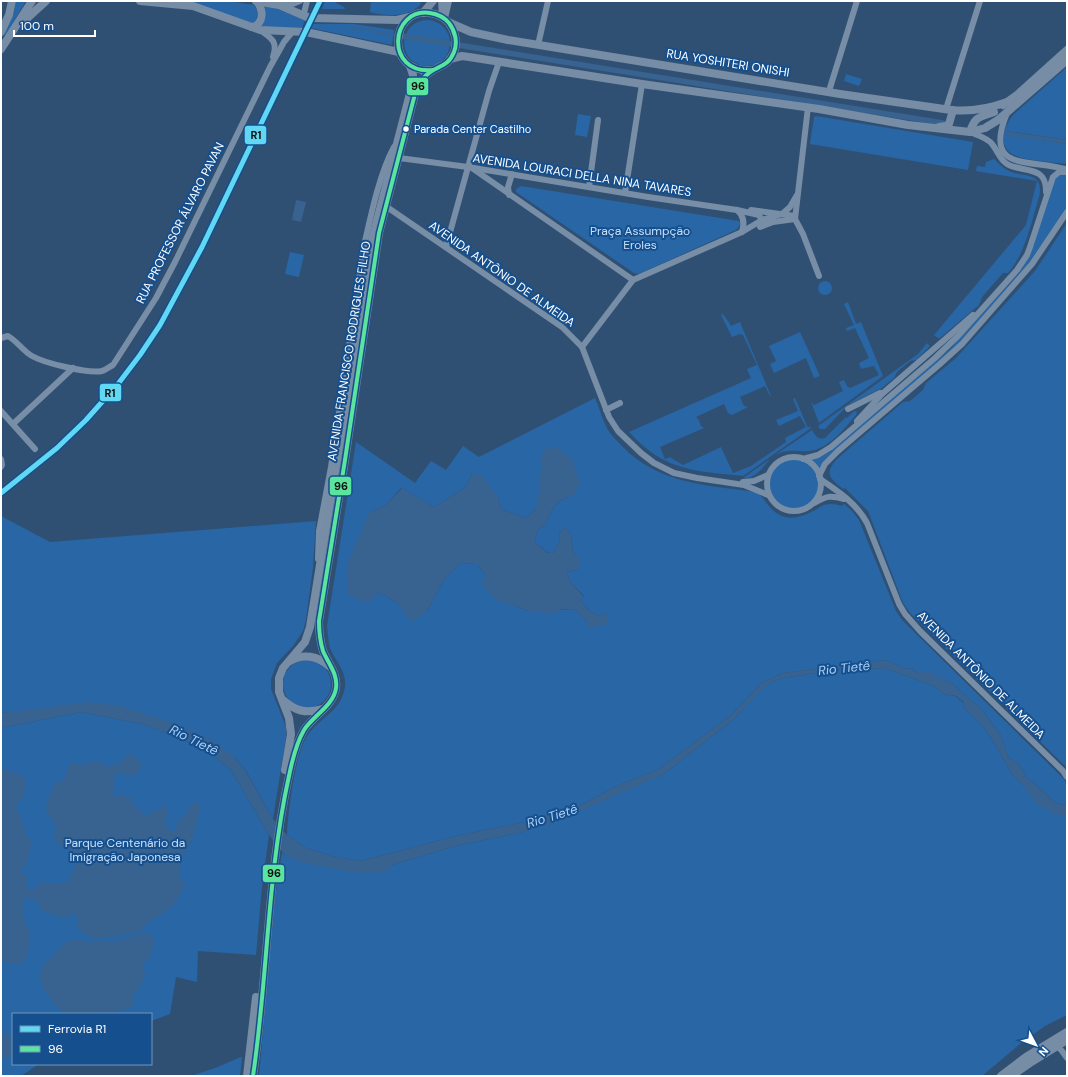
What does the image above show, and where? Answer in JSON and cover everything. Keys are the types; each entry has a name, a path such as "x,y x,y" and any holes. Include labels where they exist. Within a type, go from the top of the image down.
{"main road":[{"path":"1,32 9,15 12,1"},
{"path":"8,40 32,1"},
{"path":"1,49 23,22 46,1"},
{"path":"140,1 193,6 260,30 270,32 306,32 399,52"},
{"path":"252,27 256,26 261,20 261,7 257,1"},
{"path":"257,1 279,5 307,17 397,20 420,14 435,14 445,19 452,28 455,36 456,45 450,59"},
{"path":"433,1 420,14 410,18 403,24 397,42 399,52 410,66 417,70 433,70"},
{"path":"442,1 445,19"},
{"name":"RUA YOSHITERI ONISHI","path":"445,19 471,32 538,45 950,110 964,111 985,109 1007,102"},
{"path":"970,132 976,119 994,112 1017,95 1067,50"},
{"path":"450,59 469,56 498,62 642,84 933,128 970,132 989,126 1007,113 1067,60"},
{"name":"AVENIDA FRANCISCO RODRIGUES FILHO","path":"248,1076 253,1039 264,900 280,812 291,734 289,718 278,686 279,678 283,668 305,642 313,614 373,236 399,158 419,83 433,70 445,65 450,59"},
{"name":"AVENIDA FRANCISCO RODRIGUES FILHO","path":"280,812 300,738 310,722 331,700 336,686 334,673 321,643 319,621 379,233 398,140 413,82 413,75 410,66"},
{"path":"933,128 948,125 952,116 950,110"},
{"path":"288,663 299,657 313,657 319,658 331,667"},
{"path":"282,700 295,710 315,711 323,709"},
{"name":"AVENIDA FRANCISCO RODRIGUES FILHO","path":"254,1076 270,899 272,858"},
{"path":"1011,1076 1057,1046 1065,1037"},
{"path":"1001,1076 1026,1057 1057,1046"}],"street":[{"path":"279,5 290,5 300,1"},
{"path":"307,1 304,13 307,17"},
{"path":"445,19 449,1"},
{"path":"538,45 548,1"},
{"path":"829,91 857,1"},
{"path":"950,110 980,1"},
{"name":"RUA PROFESSOR ÁLVARO PAVAN","path":"260,30 273,40 275,46 270,67"},
{"name":"RUA PROFESSOR ÁLVARO PAVAN","path":"3,337 12,338 24,350 36,358 73,368 88,371 102,371 113,365 156,298 176,262 270,67 284,42 293,31"},
{"path":"446,247 470,168 488,91 498,62"},
{"path":"625,193 642,84"},
{"path":"808,108 795,217 819,276"},
{"path":"1007,113 1002,124 1000,146 1008,157 1018,161 1067,170"},
{"path":"589,187 598,120"},
{"path":"970,132 990,141 998,155 1008,165 1030,170 1042,177 1046,186 1044,202"},
{"path":"313,614 319,531 331,467 364,246 388,158 398,140"},
{"name":"AVENIDA LOURACI DELLA NINA TAVARES","path":"399,158 512,174 737,210"},
{"path":"470,168 633,280"},
{"path":"802,459 825,452 935,358 958,336 1017,270 1027,255 1053,177 1058,172 1067,170"},
{"path":"509,195 508,187 512,174"},
{"path":"582,348 633,280 742,232 749,232 762,223 782,214 790,207 797,195"},
{"name":"AVENIDA ANTÔNIO DE ALMEIDA","path":"384,205 562,327 582,348 606,410 618,431 637,450 654,463 674,473 750,486 768,495 777,506 791,511 805,509 828,496 846,500"},
{"path":"737,210 743,208 795,217"},
{"path":"737,210 759,215 762,223"},
{"path":"737,210 742,214 744,220 742,232"},
{"path":"812,504 819,493 820,478 825,464 838,451 962,344 1032,264 1067,212"},
{"path":"762,223 795,217"},
{"path":"848,433 860,417 892,385 988,303"},
{"path":"13,424 73,368"},
{"path":"860,417 862,412 860,408 856,407 848,409 873,397 892,385"},
{"path":"606,410 620,403"},
{"path":"1,411 35,449"},
{"name":"AVENIDA ANTÔNIO DE ALMEIDA","path":"736,483 754,481 768,475 772,468 782,460 794,457 802,459 813,466 820,478 858,509 867,523 899,604 905,614 925,636 1063,771 1067,777"},
{"path":"1,459 1,467"},
{"path":"768,475 768,495"},
{"path":"1057,1046 1067,1058"}],"green space":[{"path":"16,1 26,1 6,35 4,34 14,13"},
{"path":"190,1 228,1 254,5 257,11 257,18 255,22 250,24 246,23"},
{"path":"325,1 334,1 345,9 322,9"},
{"path":"371,1 421,1 420,5 409,12 389,15 370,12"},
{"path":"265,5 305,20 302,28 261,27 266,17"},
{"path":"423,20 431,20 440,24 446,30 450,43 446,56 440,62 431,66 423,66 414,62 408,56 404,47 404,39 408,30 414,24"},
{"path":"313,24 354,24 394,30 392,45 311,28"},
{"path":"1067,67 1067,140 1007,131 1005,134 1067,144 1067,164 1032,160 1014,155 1005,147 1004,142 1005,130 1013,115"},
{"path":"846,74 862,79 859,86 844,81"},
{"path":"578,114 591,116 587,137 575,135"},
{"path":"816,116 973,142 968,170 810,144 814,117"},
{"path":"994,159 1007,170 1031,176 1037,181 976,171 977,166 985,167 986,162"},
{"path":"1067,173 1067,207 1026,267 951,352 828,457 824,461 821,472 809,459 819,458 829,452 949,350 1019,273 1028,259 1053,181 1058,174"},
{"path":"1037,181 1040,188 1039,197 1024,247 1014,265 1008,273 1003,273 982,297 979,305 940,338 934,335 1026,225"},
{"name":"Praça Assumpção Eroles","path":"521,186 739,221 741,224 736,230 639,274 634,273 516,192 516,189"},
{"path":"1067,223 1067,768 910,613 903,603 868,511 845,488 843,489 834,482 830,472 838,458 903,402 910,401 923,390 926,383 956,358 1035,271"},
{"path":"290,252 304,255 299,277 285,274"},
{"path":"822,281 828,281 832,285 832,291 828,295 822,295 818,291 818,285"},
{"path":"848,302 856,324 861,322 883,376 819,423 811,402 814,405 843,391 839,382 844,380 850,388 879,375 874,366 861,369 859,363 869,358 855,328 847,331 846,328 854,325 844,304"},
{"path":"723,314 731,326 740,322 771,396 765,386 740,397 744,406 748,407 732,415 728,413 724,404 696,417 701,426 704,428 660,447 665,459 671,457 683,465 721,447 733,473 751,466 786,442 785,438 806,427 800,416 779,426 776,420 798,411 793,399 795,398 808,428 810,426 811,428 743,476 695,470 668,462 655,455 642,445 629,432 751,378 747,369 757,365 743,335 740,334 732,337 721,315"},
{"path":"800,332 820,376 814,378 806,358 774,373 770,364 776,361 769,346"},
{"path":"927,343 930,346 916,360 910,361 882,388 848,405 825,429 820,429 818,426 918,354"},
{"path":"595,398 605,425 616,440 636,459 667,475 684,481 756,492 775,512 782,516 791,518 804,515 826,504 842,506 844,504 859,520 896,611 902,620 1064,779 1067,785 1067,805 1055,803 1026,777 1019,764 1008,757 1001,736 980,707 954,685 942,679 918,673 912,669 903,668 886,660 783,673 763,682 731,715 659,769 619,785 577,807 525,822 456,836 359,861 332,856 306,848 287,835 289,812 299,756 307,736 312,729 339,703 343,696 345,687 344,676 330,648 327,626 356,442 415,483 431,461 446,470 463,446 479,457","holes":["472,474 499,499 501,509 526,518 537,508 574,494 558,502 551,511 545,525 537,531 535,543 549,553 555,552 560,540 559,533 565,527 571,535 573,552 579,560 579,569 567,572 570,582 584,596 580,600 590,611 600,616 607,614 587,626 587,621 575,609 529,611 517,607 485,575 477,564 460,563 445,578 427,611 396,602 378,592 369,513 387,504 401,488 434,507 466,487"]},
{"path":"855,411 857,412 856,415 835,438 822,447 815,450 788,451 775,455 812,430 817,437 825,438 846,417 847,418"},
{"path":"770,459 755,475 748,478 743,478"},
{"path":"794,459 808,463 815,470 819,484 815,498 808,505 794,509 780,505 773,498 769,484 773,470 780,463"},
{"path":"1,516 50,542 316,521 313,567 306,620 303,631 293,646 277,663 271,679 271,689 286,727 286,737 273,819 246,771 234,757 120,706 1,713"},
{"path":"302,660 312,660 324,667 331,679 331,689 324,701 312,708 302,708 294,704 287,697 283,689 283,679 287,671 294,664"},
{"path":"848,668 887,669 934,686 944,694 955,696 964,703 963,707 983,726 1012,774 1023,785 1067,816 1067,1015 1045,1026 1020,1044 982,1076 259,1076 275,898 282,852 285,855 392,865 455,846 523,832 664,774 734,719 766,685 783,678"},
{"name":"Parque Centenário da Imigração Japonesa","path":"81,712 143,724 180,738 208,751 231,770 269,835 262,886 256,955 198,951 197,982 176,977 170,1014 152,1021 152,1013 12,1013 12,1065 38,1065 21,1076 1,1076 1,728"},
{"path":"241,1057 240,1076 191,1076 215,1068"}],"water":[{"path":"1006,131 1067,140 1067,144 1005,135"},
{"path":"296,200 306,202 301,222 292,220"},
{"path":"558,448 572,459 580,483 574,494 558,502 551,511 545,525 537,531 535,543 548,553 555,552 560,540 559,533 565,527 571,535 573,552 579,559 579,569 567,572 570,582 584,597 580,600 590,611 600,616 607,613 607,624 598,627 595,625 589,629 587,626 587,621 575,609 561,609 554,614 529,611 496,600 482,584 485,575 477,564 460,563 445,578 427,611 412,622 396,602 378,592 371,602 360,601 347,593 347,564 369,513 387,504 402,488 434,507 466,487 472,474 482,475 499,499 501,509 526,518 537,508 543,449"},
{"name":"Rio Tietê","path":"886,660 903,668 912,669 918,673 928,671 954,685 980,707 1001,736 1008,757 1019,764 1026,777 1055,803 1067,805 1067,816 1054,814 1036,803 1023,785 1012,774 983,726 963,707 964,702 956,696 944,694 934,686 887,669 848,668 783,678 774,681 766,686 734,719 664,774 565,818 523,832 455,846 392,865 385,872 359,873 304,863 285,855 269,835 231,770 208,751 180,738 143,724 81,712 1,728 1,713 87,702 120,706 167,721 214,741 234,757 245,770 273,819 287,835 306,848 332,856 359,861 456,836 525,822 577,807 619,785 659,769 731,715 763,682 783,673"},
{"path":"132,754 137,757 141,765 140,768 138,772 130,776 117,772 114,779 113,796 123,795 132,798 131,802 146,816 165,805 167,808 166,827 175,832 178,822 185,815 190,806 195,802 201,805 192,840 181,860 179,873 185,885 173,906 145,925 142,930 135,933 98,939 88,937 78,928 76,913 63,918 41,910 36,899 25,898 22,901 24,919 30,937 27,955 20,964 1,961 1,771 4,769 25,777 24,795 16,804 28,839 35,842 30,845 28,862 19,871 27,875 27,890 35,890 38,884 42,882 55,884 68,881 76,865 73,859 74,853 59,844 54,839 55,824 46,811 47,803 57,781 63,781 70,763 84,765 91,762 96,762 109,767 123,761 126,756"},
{"path":"144,933 151,935 154,939 151,954 145,962 143,969 145,975 142,983 133,996 134,1001 129,1008 120,1011 96,1013 65,1013 55,1004 45,991 40,977 41,970 46,962 62,945 66,942 76,940 109,942"},
{"path":"1,1033 12,1036 12,1056 1,1059"}],"waterway":[{"path":"347,27 395,35"},
{"path":"402,36 943,123"}],"rail line":[{"name":"R1","path":"1,493 57,448 86,420 118,384 160,325 202,247 320,1"}],"transit line":[{"name":"96","path":"253,1076 262,1001 276,851 290,770 301,735 331,700 336,688 336,678 323,651 319,621 379,233 416,90 421,81 427,75 446,63 452,57 455,48 456,41 454,33 447,21 433,13 417,14 407,20 400,30 398,41 400,53 406,62 417,69 433,70"}],"place":[{"name":"Parada Center Castilho","path":"406,129"}]}
